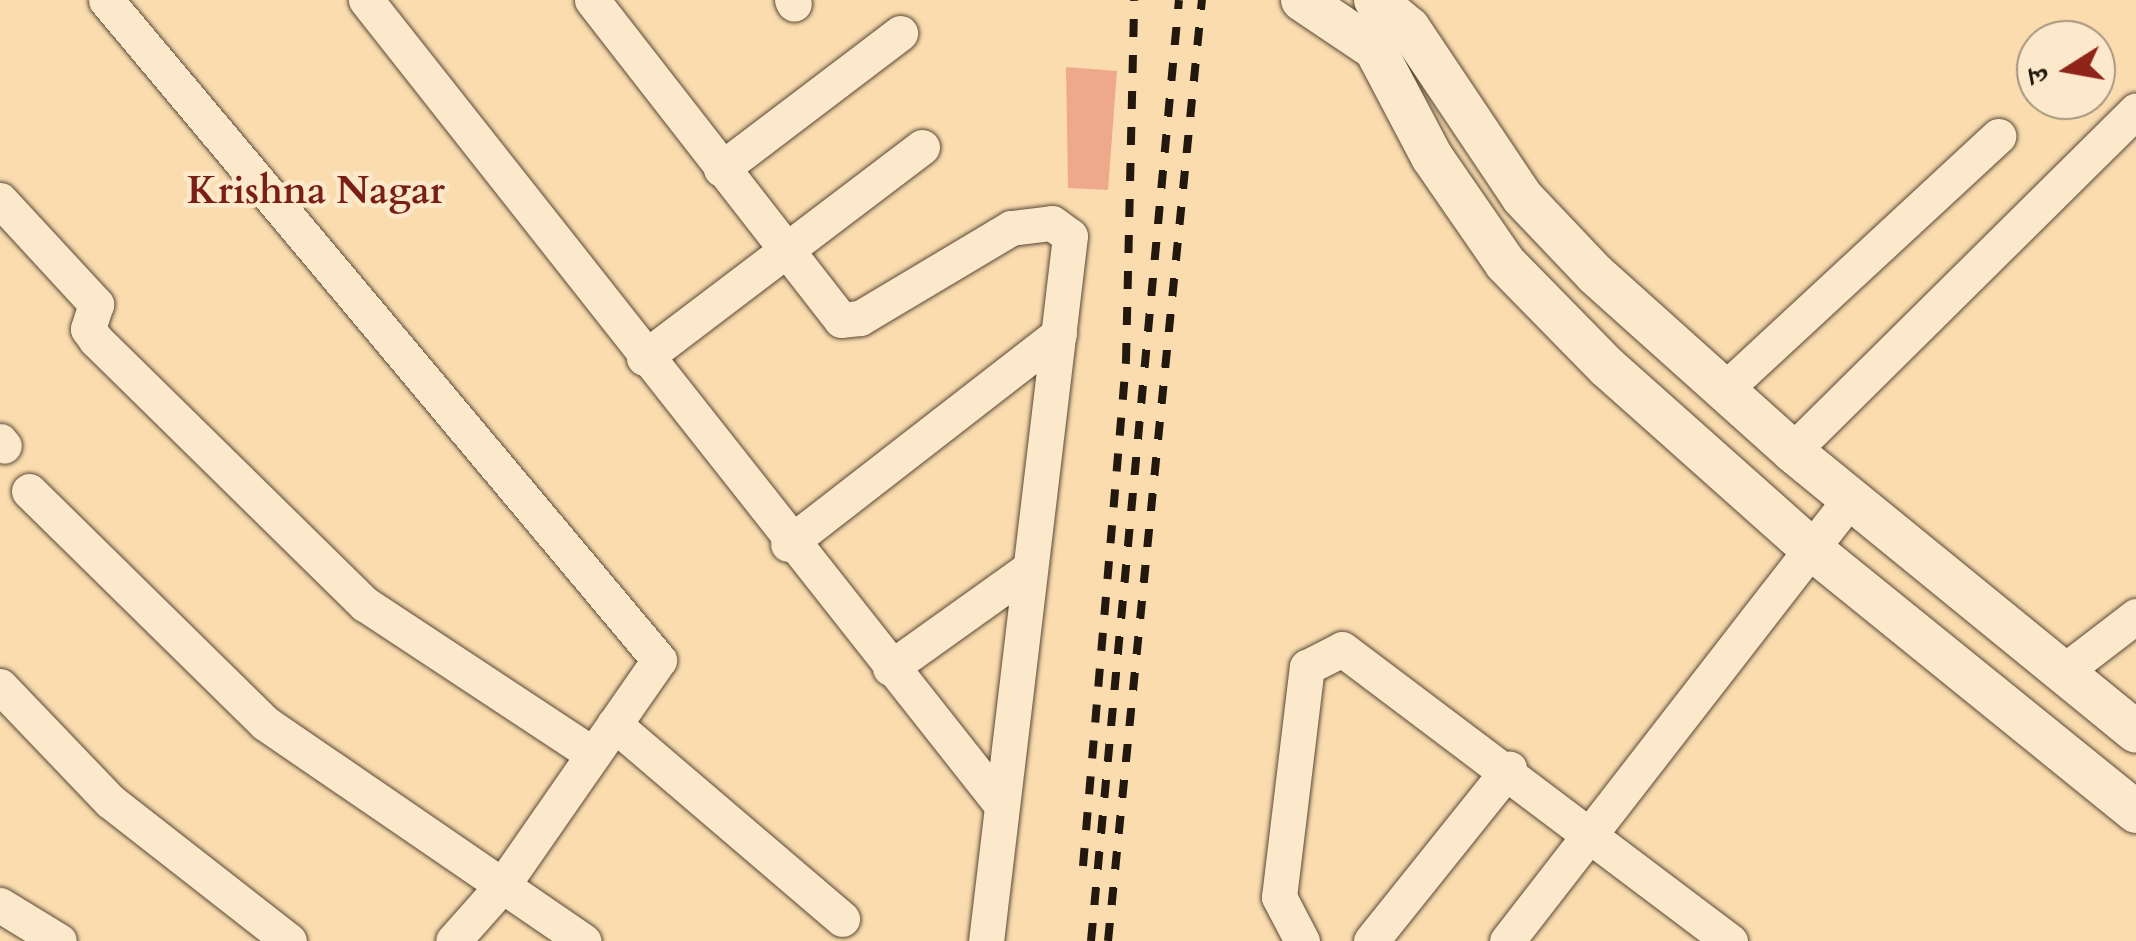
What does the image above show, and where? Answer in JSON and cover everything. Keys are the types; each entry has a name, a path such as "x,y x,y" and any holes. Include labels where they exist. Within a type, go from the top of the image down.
{"street":[{"path":"106,0 656,651 658,667 591,752 501,887 453,941"},
{"path":"366,0 788,544 1000,803"},
{"path":"1375,0 1409,28 1522,198 1792,450 2136,732"},
{"path":"1307,2 1375,49 1432,156 1505,263 1809,547 2136,812"},
{"path":"610,7 721,170 828,309 850,320 985,239 1062,226 1070,256 986,941"},
{"path":"721,170 900,33"},
{"path":"1792,450 2136,110"},
{"path":"1724,390 1998,136"},
{"path":"644,358 922,147"},
{"path":"5,215 99,308 88,326 96,340 364,604 591,752"},
{"path":"788,544 1059,334"},
{"path":"29,491 265,724 583,941"},
{"path":"1507,941 1850,499"},
{"path":"890,668 1029,570"},
{"path":"2063,672 2136,616"},
{"path":"1302,941 1279,898 1316,655 1353,652 1591,830 1730,941"},
{"path":"0,686 110,800 288,941"},
{"path":"614,724 842,919"},
{"path":"1370,941 1509,768"},
{"path":"0,905 59,941"}],"building":[{"path":"1066,67 1117,71 1108,190 1068,188"}],"railway":[{"path":"1083,866 1126,361 1134,0"},
{"path":"1091,941 1179,0"},
{"path":"1108,941 1202,0"}],"district":[{"name":"Krishna Nagar","path":"316,192"}]}
